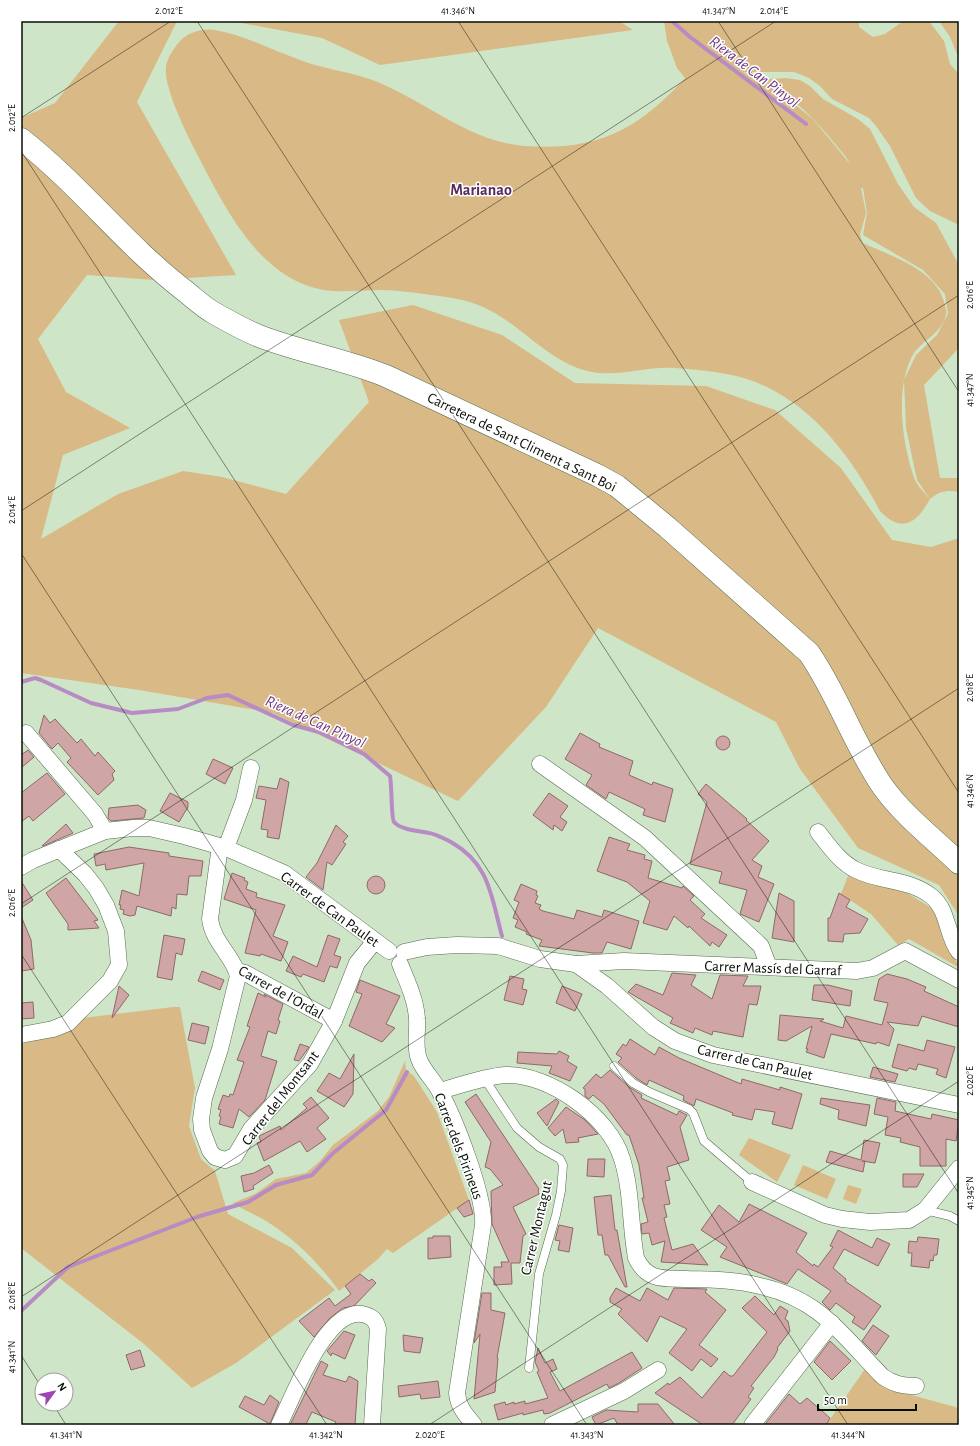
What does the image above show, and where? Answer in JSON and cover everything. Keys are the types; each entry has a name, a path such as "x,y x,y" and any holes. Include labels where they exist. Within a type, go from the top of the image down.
{"street":[{"name":"Carretera de Sant Climent a Sant Boi","path":"21,139 41,154 164,275 212,312 259,336 363,366 386,376 597,475 636,500 809,653 826,678 858,744 884,788 903,810 959,862"},
{"path":"26,733 95,814 105,831"},
{"path":"540,764 645,838 761,946 769,967"},
{"name":"Carrer de l'Ordal","path":"251,768 244,800 223,847 210,919 211,926 221,946 237,971 245,973 287,994 334,1021"},
{"name":"Carrer de Can Paulet","path":"21,867 59,849 105,831 150,828 223,847 284,873 389,951 392,948 398,947 402,958 427,947 457,945 498,946 540,959 576,964 607,962"},
{"path":"818,832 833,856 858,871 914,886 931,896 942,910 951,940 959,952"},
{"path":"21,1035 53,1029 68,1023 110,981 119,965 116,931 106,905 96,888 85,874 59,849"},
{"name":"Carrer del Montsant","path":"237,971 238,981 202,1107 202,1130 212,1154 220,1160 230,1160 235,1156 251,1129 310,1064 334,1021 358,963 375,941"},
{"name":"Carrer Massís del Garraf","path":"607,962 624,961 864,971 905,951 959,980"},
{"name":"Carrer dels Pirineus","path":"402,958 416,1011 416,1050 419,1059 440,1091 473,1175 482,1205 483,1216 457,1393 460,1408 474,1425"},
{"path":"609,989 611,972 615,966 624,961"},
{"name":"Carrer de Can Paulet","path":"576,964 609,989 653,1027 675,1041 713,1054 959,1105"},
{"path":"440,1091 484,1078 506,1075 524,1077 537,1081 581,1104 598,1120 614,1141 622,1157 626,1172 636,1258 640,1266 647,1273 665,1278 722,1280 760,1286 792,1296 814,1308 832,1323 882,1376 892,1383 902,1386 916,1386"},
{"path":"752,1182 825,1215 857,1222 909,1220 925,1210 959,1168"},
{"path":"279,1425 313,1353 328,1334 343,1321 359,1314 372,1317 376,1322 378,1330 372,1425"},
{"path":"752,1425 832,1323"},
{"path":"552,1425 624,1391 658,1370"}],"lane":[{"path":"614,1066 633,1083 689,1109 693,1114 704,1141 752,1182"},
{"name":"Carrer Montagut","path":"484,1078 517,1128 539,1147 560,1159 563,1165 557,1209 539,1274 529,1368"},
{"path":"925,1210 950,1216 959,1221"}],"shaded area":[{"path":"119,21 177,21 137,102 236,275 154,280 87,275 38,339 66,392 130,428 63,455 41,539 118,494 183,471 222,477 286,494 369,402 339,320 413,305 502,335 575,383 706,386 775,410 841,468 892,540 931,547 959,538 959,916 939,885 858,848 800,769 776,722 598,628 546,707 458,801 273,713 139,690 21,673 21,118 55,103"},
{"path":"231,21 619,21 633,30 380,65 322,38"},
{"path":"664,21 859,21 859,27 873,37 885,34 903,21 929,21 944,41 950,64 959,74 959,225 930,211 916,198 890,146 869,118 832,99 820,86 809,78 794,72 743,72 779,92 813,119 850,164 846,157 808,113 786,95 760,80 786,78 800,80 810,86 823,99 858,119 870,129 898,184 914,207 936,223 959,265 959,348 924,385 940,478 959,478 959,492 951,491 937,494 930,499 920,514 908,523 902,524 895,522 880,511 869,490 842,451 827,433 810,417 792,402 772,390 750,380 722,373 675,368 654,368 613,373 592,372 576,367 562,360 548,352 497,314 468,302 446,297 396,291 333,291 308,286 286,275 266,260 249,241 233,219 182,123 168,86 166,75 168,60 180,41 187,35 196,31 215,30 247,39 310,63 370,79 398,92 468,130 486,137 505,143 525,146 551,147 574,145 595,140 633,124 668,96 685,78 677,68 667,41","holes":["861,188 863,188 867,213 863,235 923,270 945,294 948,314 937,335 916,355 905,379 908,366 914,353 941,326 946,313 945,305 933,282 923,273 900,259 863,243 860,235 866,213","904,381 906,428 917,480 930,499 915,480 910,466 902,416"]},
{"path":"939,21 959,21 959,59 950,37"},
{"path":"848,876 907,893 930,907 936,915 946,946 959,965 958,967 909,939 898,945 871,914 841,894"},
{"path":"180,1007 195,1088 189,1126 201,1159 215,1171 228,1214 292,1248 335,1290 236,1363 192,1388 144,1344 21,1248 21,1044 65,1033 83,1018"},
{"path":"405,1061 406,1070 414,1076 437,1112 469,1200 393,1253 387,1249 378,1259 339,1291 315,1261 297,1244 277,1228 233,1203 255,1194 276,1179 306,1173 320,1161 333,1145 378,1111 389,1097"},
{"path":"749,1138 791,1155 777,1182 739,1155"},
{"path":"803,1165 836,1179 827,1199 794,1185"},
{"path":"848,1185 862,1189 856,1204 843,1199"},
{"path":"865,1369 893,1390 959,1408 959,1425 826,1425"}],"building":[{"path":"44,715 50,723 55,719 77,743 81,739 95,756 98,752 115,771 112,774 114,780 98,795 67,762 71,758 58,743 52,749 39,733"},
{"path":"580,733 600,744 599,747 633,761 629,775 652,785 653,782 673,789 665,822 643,815 645,809 609,792 606,799 586,785 592,775 565,759"},
{"path":"720,736 726,736 730,740 730,746 726,750 720,750 716,746 716,740"},
{"path":"28,750 34,757 21,768 21,755"},
{"path":"213,759 233,768 225,784 206,774"},
{"path":"47,773 65,794 33,821 29,816 21,822 21,793"},
{"path":"280,778 289,782 279,839 267,837 268,830 261,829 266,800 256,798 259,786 277,789"},
{"path":"706,784 747,819 746,820 769,841 752,860 762,866 758,877 774,884 759,922 740,914 747,890 719,883 722,872 690,864 707,802 698,794"},
{"path":"170,793 188,802 188,807 179,822 160,811"},
{"path":"549,793 568,806 560,817 567,822 562,831 554,825 553,830 533,815"},
{"path":"138,805 146,810 144,818 111,821 108,818 109,808"},
{"path":"66,824 73,833 42,846"},
{"path":"336,825 348,836 343,842 346,844 332,865 327,862 323,890 306,877 317,863"},
{"path":"609,837 630,844 627,850 645,855 644,859 652,861 648,878 682,888 683,886 694,896 690,900 705,914 701,918 727,935 719,947 712,942 710,946 689,926 688,928 674,916 667,930 643,923 650,901 627,882 597,871"},
{"path":"129,847 169,853 169,856 203,861 201,876 189,876 187,895 177,894 176,909 172,907 171,916 137,906 135,915 130,916 123,914 124,910 120,909 121,905 119,905 122,890 139,896 144,863 106,870 105,864 96,866 94,854"},
{"path":"232,873 245,878 244,880 248,882 246,889 257,893 256,897 285,905 273,936 288,942 281,961 261,954 260,956 245,953 256,910 224,899"},
{"path":"376,876 382,879 385,885 382,891 376,894 370,891 367,885 370,879"},
{"path":"66,878 98,920 94,921 99,928 68,930 68,924 46,893"},
{"path":"21,881 33,900 21,908"},
{"path":"521,884 537,891 536,895 538,896 535,903 541,905 539,909 543,911 574,919 577,910 602,917 604,910 639,921 631,949 607,942 602,953 539,946 542,940 526,934 527,932 515,927 518,920 513,918 519,902 514,900"},
{"path":"779,893 794,901 794,942 772,938"},
{"path":"839,893 850,900 846,907 868,919 860,933 844,934 843,942 828,941 828,918 830,918"},
{"path":"21,916 31,940 34,969 21,971"},
{"path":"164,935 185,939 182,955 176,953 172,980 157,977"},
{"path":"328,935 340,939 334,955 341,957 337,968 330,966 324,982 303,974 301,977 286,971 293,956 317,967"},
{"path":"202,971 224,980 220,990 198,981"},
{"path":"672,973 696,975 691,985 712,999 720,975 748,976 743,986 761,986 757,1005 749,1004 743,1037 713,1031 712,1035 695,1028 693,1033 670,1023 673,1018 628,992 636,984 663,995"},
{"path":"887,974 907,979 926,987 924,991 959,1007 959,1027 922,1016 918,1026 887,1022 894,1029 889,1046 877,1042 876,1044 831,1034 824,1058 806,1052 808,1049 806,1049 812,1026 786,1041 778,1040 780,1015 824,1019 820,1021 843,1028 846,1016 882,1025 888,1003 874,1000 879,979"},
{"path":"510,976 524,979 522,989 527,990 523,1005 504,1000"},
{"path":"360,980 400,996 386,1024 395,1028 382,1042 349,1026 362,994 356,992"},
{"path":"814,985 828,985 852,991 850,1006 812,1000"},
{"path":"119,986 129,995 112,1018"},
{"path":"562,986 582,994 575,1011 556,1003"},
{"path":"258,993 266,997 264,994 283,1004 278,1020 280,1021 276,1034 268,1031 261,1056 277,1061 265,1100 249,1117 239,1109 233,1128 219,1124 221,1110 218,1109 223,1095 229,1097 230,1094 233,1095 244,1062 237,1060 250,1027 247,1026"},
{"path":"33,1002 34,1018 21,1019 21,1003"},
{"path":"192,1023 209,1027 205,1044 188,1040"},
{"path":"630,1039 655,1055 659,1047 679,1058 741,1084 742,1079 780,1090 780,1087 802,1094 792,1129 772,1124 775,1112 755,1109 752,1120 732,1115 733,1113 696,1099 694,1106 683,1100 684,1096 649,1080 647,1085 636,1078 618,1062 622,1058 616,1054 623,1044 626,1046"},
{"path":"927,1040 955,1047 946,1078 936,1074 938,1069 918,1064 916,1070 909,1068 907,1071 892,1067 898,1044 924,1051"},
{"path":"300,1044 309,1047 299,1061 294,1060"},
{"path":"559,1051 569,1056 567,1061 577,1067 570,1081 549,1073 552,1066 517,1063 518,1052 557,1054"},
{"path":"354,1054 353,1094 344,1107 317,1091 329,1073 340,1079"},
{"path":"873,1067 898,1074 895,1082 870,1077"},
{"path":"610,1070 629,1087 642,1095 641,1098 677,1115 679,1111 687,1115 680,1127 689,1160 667,1167 670,1180 665,1181 670,1204 664,1205 667,1217 664,1218 672,1250 693,1244 708,1265 661,1262 665,1241 652,1245 649,1233 642,1234 641,1224 648,1222 642,1198 644,1198 639,1165 629,1135 627,1135 604,1104 593,1095 589,1099 585,1096 585,1089 583,1088 596,1074 601,1078"},
{"path":"476,1094 539,1189 539,1194 513,1207 526,1234 523,1236 520,1263 511,1263 512,1284 494,1285 494,1267 502,1267 501,1262 509,1262 492,1224 491,1191 503,1185 490,1169 485,1167 491,1142 465,1102"},
{"path":"311,1097 329,1118 317,1128 326,1139 307,1152 300,1141 264,1161 257,1143 261,1142 259,1136 280,1126 281,1130 307,1108 303,1104"},
{"path":"821,1098 870,1105 866,1126 838,1119 839,1110 820,1104"},
{"path":"877,1098 896,1102 895,1111 931,1119 932,1114 959,1120 956,1141 946,1139 946,1166 920,1166 920,1147 900,1142 901,1138 885,1135 888,1117 874,1114"},
{"path":"556,1099 559,1102 547,1126 537,1113"},
{"path":"566,1107 585,1120 598,1134 578,1138 579,1142 566,1143 563,1129 555,1136 548,1128"},
{"path":"864,1140 880,1143 875,1163 865,1161 863,1172 826,1162 830,1151 861,1160"},
{"path":"588,1159 605,1159 604,1177 587,1176"},
{"path":"269,1165 273,1173 253,1186 254,1189 244,1192 241,1176 254,1173"},
{"path":"903,1174 924,1174 917,1187 903,1187"},
{"path":"611,1195 615,1230 617,1230 627,1287 625,1287 608,1255 605,1255 602,1235 598,1235 594,1197"},
{"path":"469,1200 473,1214 464,1217 457,1208"},
{"path":"749,1204 807,1233 796,1252 813,1266 814,1264 818,1267 833,1247 830,1246 838,1230 872,1248 877,1238 890,1244 878,1266 844,1249 833,1268 846,1279 845,1281 881,1306 864,1330 852,1322 855,1317 836,1303 830,1310 822,1302 831,1291 798,1269 787,1284 720,1257 727,1247 701,1230 719,1205 739,1222"},
{"path":"559,1225 573,1228 569,1252 558,1250 560,1241 555,1240"},
{"path":"433,1236 450,1236 451,1257 428,1259 428,1238 433,1238"},
{"path":"918,1237 939,1239 937,1255 934,1255 933,1261 930,1260 929,1268 911,1266 912,1253 908,1253 909,1241 917,1242"},
{"path":"360,1274 369,1281 372,1279 376,1283 354,1306 343,1308 330,1318 314,1337 299,1321 329,1298 335,1306 351,1294 345,1286"},
{"path":"616,1288 640,1301 647,1288 668,1300 674,1288 707,1289 705,1292 726,1310 699,1345 718,1359 711,1367 701,1359 692,1371 669,1353 687,1329 660,1316 647,1342 618,1314 622,1309 610,1302 610,1298"},
{"path":"482,1293 491,1293 491,1310 505,1313 497,1358 495,1392 474,1399 480,1334 474,1343"},
{"path":"755,1296 774,1315 780,1306 788,1311 785,1319 788,1321 790,1331 777,1348 778,1349 774,1357 751,1386 754,1388 748,1397 751,1399 732,1425 703,1425 655,1393 668,1383 669,1385 680,1377 702,1398 724,1371 730,1376 733,1376 767,1332 742,1308"},
{"path":"873,1325 889,1336 876,1355 862,1341"},
{"path":"344,1331 355,1335 345,1359 332,1353 331,1356 327,1351"},
{"path":"403,1335 423,1338 420,1353 404,1351"},
{"path":"830,1341 851,1361 832,1380 814,1362"},
{"path":"538,1348 545,1363 553,1359 557,1369 550,1372 560,1391 632,1352 642,1368 609,1388 607,1384 550,1413 544,1414 543,1410 523,1415 523,1413 498,1420 494,1405 505,1402 506,1405 514,1402 514,1404 525,1401 525,1404 548,1398 537,1372 539,1371 535,1362"},
{"path":"140,1350 145,1366 131,1370 126,1355"},
{"path":"321,1361 328,1365 323,1375 346,1382 349,1376 358,1381 355,1425 334,1425 336,1422 312,1412 306,1424 308,1425 290,1425"},
{"path":"438,1381 440,1397 421,1399 420,1394 399,1397 398,1386"},
{"path":"789,1394 800,1404 807,1398 830,1418 826,1425 768,1425 766,1423"},
{"path":"270,1395 279,1402 270,1424 239,1407 245,1396 264,1405"},
{"path":"638,1404 658,1404 675,1425 618,1425 614,1418 596,1425 592,1417 606,1410 638,1412"}],"waterway":[{"name":"Riera de Can Pinyol","path":"672,21 690,37 806,124"},
{"name":"Riera de Can Pinyol","path":"21,682 35,678 91,703 132,713 178,709 207,698 228,695 293,725 319,732 364,754 390,776 392,814 394,822 397,825 440,837 451,842 474,860 487,882 502,936"},
{"path":"21,1311 68,1267 197,1217 248,1202 276,1185 312,1175 332,1154 386,1110 407,1072"}],"district":[{"name":"Marianao","path":"481,189"}]}
